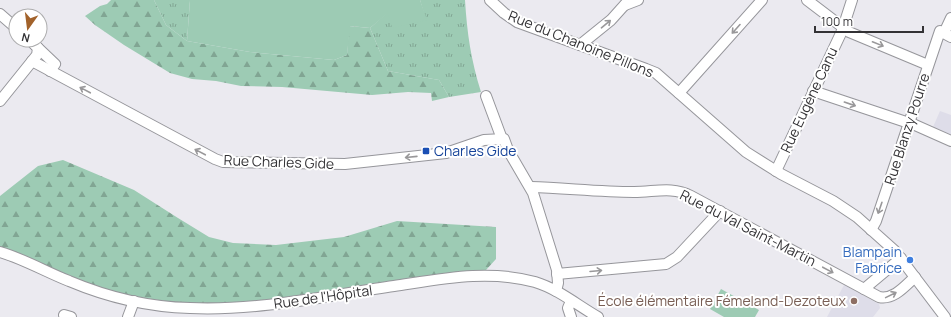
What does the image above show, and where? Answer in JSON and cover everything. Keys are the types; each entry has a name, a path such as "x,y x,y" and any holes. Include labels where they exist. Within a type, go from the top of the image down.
{"street":[{"name":"Rue du Chanoine Pillons","path":"490,0 504,13 517,22 653,72 679,93 742,150 776,171 838,203 853,214 901,258 945,317"},
{"path":"580,45 611,20 627,2 638,0"},
{"path":"679,93 762,0"},
{"path":"807,0 849,32 928,65"},
{"name":"Rue Eugène Canu","path":"776,171 843,28 852,0"},
{"path":"0,14 8,21"},
{"path":"947,35 951,18"},
{"name":"Rue Blanzy Pourre","path":"871,230 876,221 940,31 947,35"},
{"path":"0,101 32,62 38,52 36,48"},
{"path":"38,48 55,64 50,71"},
{"name":"Rue Charles Gide","path":"32,62 223,162 341,164 446,154 481,141 503,139"},
{"path":"813,91 909,123 951,141"},
{"path":"486,96 509,152 536,201 557,274 556,291"},
{"name":"Rue du Val Saint-Martin","path":"530,188 635,192 671,190 688,194 879,296 888,298 915,277"},
{"path":"542,284 550,281 557,274 666,264 677,257 720,211"},
{"name":"Rue de l'Hôpital","path":"0,252 83,286 134,301 187,308 242,308 476,275 510,277 542,284 598,317"},
{"path":"864,289 901,258"},
{"path":"128,317 134,301"},
{"path":"572,317 575,303"}],"shaded area":[{"path":"940,111 951,115 951,135 933,127"},
{"name":"École élémentaire Fémeland-Dezoteux","path":"844,285 879,304 880,308 873,317 827,317"}],"green space":[{"path":"111,0 154,0 166,25 187,41 250,52 334,60 347,55 349,26 370,28 388,71 439,80 449,97 432,101 431,93 408,92 372,95 282,87 241,86 216,81 192,79 170,73 124,45 95,25 85,16 100,6 107,4"},
{"path":"154,0 190,0 187,41 166,25"},
{"path":"190,0 420,0 427,20 392,28 388,13 370,28 350,26 347,55 334,60 250,52 187,41"},
{"path":"420,0 465,0 470,46 481,92 449,97 439,80 388,71 370,28 388,12 426,20"},
{"path":"63,160 134,190 209,237 233,243 276,245 344,237 397,221 496,227 496,259 486,270 437,275 308,295 236,303 179,303 104,290 0,247 0,196 38,166"},
{"path":"721,289 759,310 755,317 724,317 710,309"}],"place":[{"name":"Charles Gide","path":"426,151"},
{"name":"Blampain Fabrice","path":"910,260"},
{"name":"École élémentaire Fémeland-Dezoteux","path":"854,301"}]}
